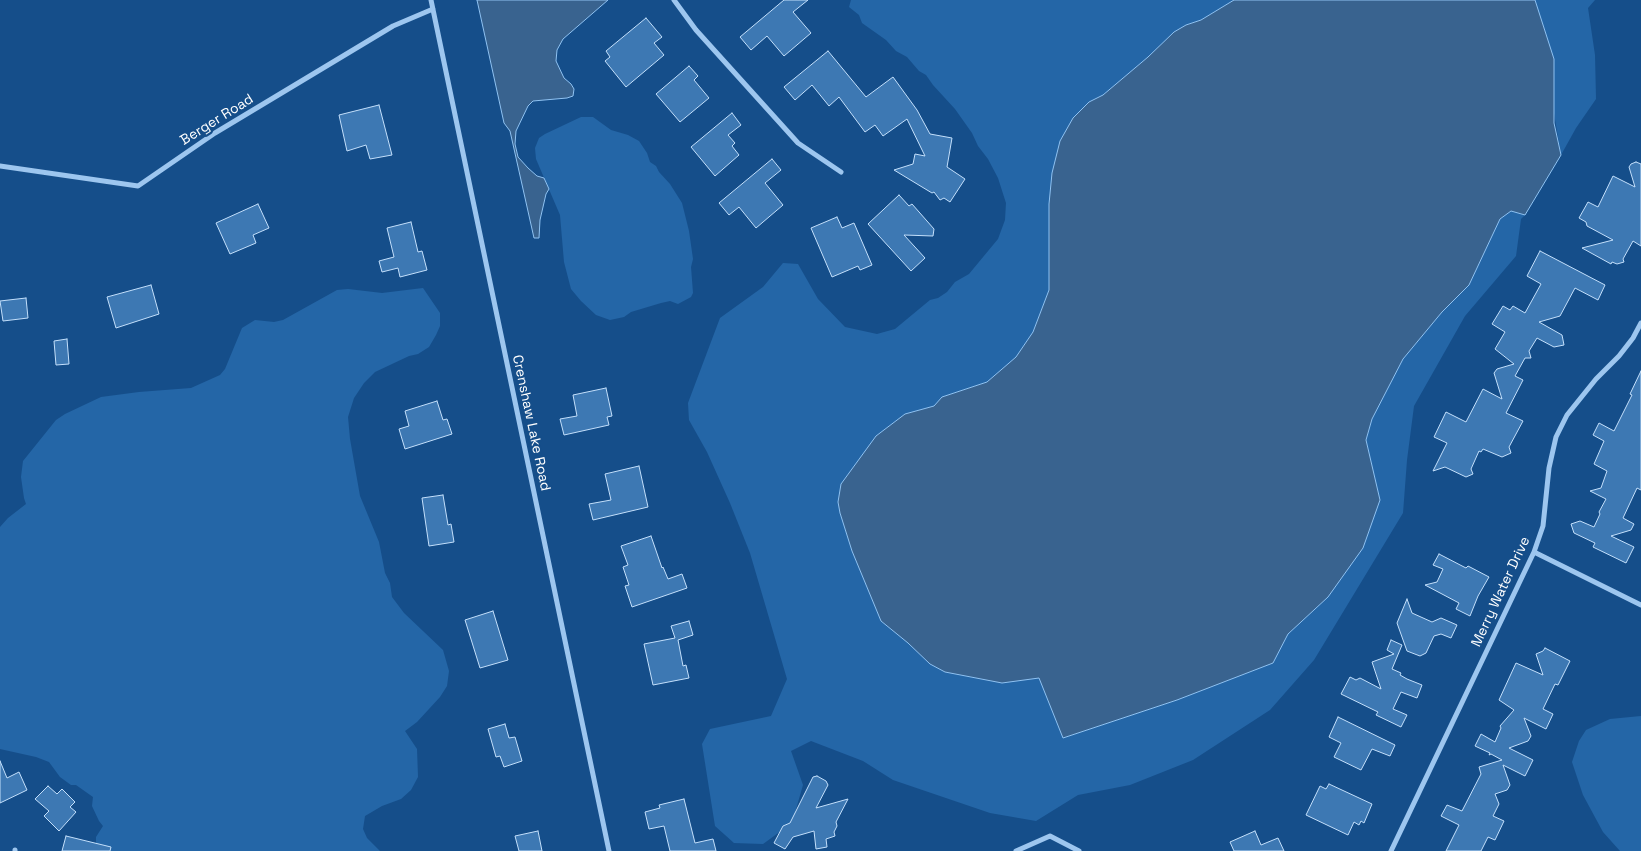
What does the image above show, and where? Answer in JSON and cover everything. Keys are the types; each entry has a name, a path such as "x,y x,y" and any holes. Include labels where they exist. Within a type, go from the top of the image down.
{"street":[{"name":"Crenshaw Lake Road","path":"431,0 609,851"},
{"path":"674,0 696,30 798,143 841,172"},
{"name":"Berger Road","path":"0,166 138,186 223,128 393,26 433,8"},
{"name":"Merry Water Drive","path":"1391,851 1534,552 1542,526 1549,468 1556,437 1567,415 1596,379 1619,356 1633,338 1641,323"},
{"path":"1534,552 1641,605"},
{"path":"1016,851 1050,836 1079,851"}],"shaded area":[{"path":"477,0 608,0 563,39 557,50 556,61 564,78 574,89 573,96 533,101 528,106 516,131 515,144 518,157 537,176 544,178 549,189 540,220 539,238 534,238 510,131 504,123"},
{"path":"851,0 1234,0 1201,20 1186,25 1174,32 1103,95 1089,102 1049,204 1049,290 1033,332 1016,357 987,382 942,397 935,406 905,414 876,436 841,484 838,502 840,513 852,551 881,621 930,664 945,672 1002,683 1039,677 1063,738 1177,700 1273,663 1288,634 1328,597 1380,500 1366,440 1372,419 1403,359 1442,312 1500,219 1511,211 1525,215 1521,219 1516,256 1465,316 1414,406 1403,513 1314,660 1270,710 1193,760 1130,785 1078,795 1036,821 990,813 893,780 863,761 811,741 791,751 803,785 792,823 763,844 734,843 715,826 702,744 710,729 771,716 787,679 750,553 707,452 689,420 688,403 720,318 763,287 783,263 798,264 818,299 845,327 877,334 895,329 930,300 938,298 947,292 955,282 969,274 998,239 1005,220 1006,203 998,178 972,133 955,109 926,75 919,71 907,57 896,51 886,40 862,23 859,15 849,7"},
{"path":"1234,0 1535,0 1554,59 1554,123 1561,155 1525,215 1511,211 1500,219 1469,285 1442,312 1403,359 1372,419 1366,440 1380,500 1363,548 1328,597 1288,634 1273,663 1177,700 1063,738 1039,678 1002,683 945,672 930,664 881,621 852,551 840,513 838,502 841,484 876,436 905,414 934,406 942,397 987,382 1016,357 1033,332 1049,290 1049,204 1052,173 1060,141 1073,118 1089,102 1103,95 1148,57 1174,32 1186,25 1201,20"},
{"path":"1535,0 1595,0 1588,8 1595,55 1596,99 1576,128 1561,155"},
{"path":"581,117 593,117 611,130 628,135 639,141 647,153 650,162 656,166 682,203 693,259 691,267 693,293 691,297 678,304 670,301 661,303 631,312 624,317 610,320 596,315 571,289 564,262 560,215 536,159 535,148 539,138"},
{"path":"423,288 440,313 440,326 436,335 429,347 418,354 409,356 375,372 364,383 354,398 348,417 360,496 379,542 392,597 404,613 443,650 449,671 447,686 440,697 417,722 405,731 417,749 418,777 411,790 401,799 382,806 365,816 363,829 367,838 380,851 99,851 96,847 96,837 103,826 92,806 93,797 60,777 49,762 0,749 0,527 26,504 21,477 23,461 56,420 101,397 191,388 220,375 225,369 242,328 255,320 274,322 283,320 337,290 348,289 382,293"},
{"path":"1641,716 1641,851 1620,851 1603,832 1583,795 1572,762 1579,741 1586,730 1610,719"}],"building":[{"path":"784,0 808,0 793,12 811,33 784,56 767,36 751,50 740,37"},
{"path":"646,18 662,37 654,43 664,55 626,87 605,61 610,57 606,51"},
{"path":"828,51 866,97 893,77 917,110 930,134 952,138 947,167 965,179 950,202 944,198 940,200 934,192 932,193 894,170 913,164 915,154 925,156 907,119 883,136 875,125 865,132 839,97 829,106 812,85 795,100 784,87"},
{"path":"689,66 698,76 694,80 709,98 680,122 656,94"},
{"path":"379,105 392,155 370,159 366,145 347,151 339,115"},
{"path":"732,113 741,125 728,135 735,143 732,146 739,155 715,176 691,147"},
{"path":"772,159 781,170 765,183 783,205 756,228 739,207 729,215 719,203"},
{"path":"1636,162 1641,164 1641,246 1633,241 1623,259 1624,262 1617,264 1612,262 1611,264 1582,248 1613,240 1587,226 1586,222 1579,218 1588,202 1598,207 1613,176 1635,187 1629,167"},
{"path":"899,195 909,206 912,204 934,229 933,236 904,235 925,258 911,271 868,224"},
{"path":"258,204 269,228 253,235 256,243 230,254 216,223"},
{"path":"837,217 842,228 854,223 872,265 860,270 858,266 832,277 811,228"},
{"path":"411,222 418,252 422,251 427,270 400,277 398,268 382,272 379,261 394,257 387,228"},
{"path":"1540,251 1605,285 1598,300 1575,288 1560,316 1539,322 1562,335 1564,345 1554,347 1537,338 1529,351 1531,358 1525,358 1515,376 1523,380 1506,413 1523,421 1509,447 1511,453 1502,457 1483,449 1481,452 1479,451 1471,469 1473,474 1466,477 1445,467 1433,471 1447,443 1434,437 1446,412 1466,422 1483,389 1502,399 1494,373 1497,369 1514,364 1495,349 1505,332 1492,324 1503,306 1510,310 1513,306 1525,313 1541,284 1527,276"},
{"path":"151,285 159,314 116,328 107,297"},
{"path":"26,298 28,318 3,321 0,301"},
{"path":"67,339 69,364 56,365 54,341"},
{"path":"1641,371 1641,490 1637,488 1623,518 1634,524 1631,530 1611,536 1634,547 1626,563 1593,547 1595,543 1574,533 1571,524 1580,521 1594,527 1600,514 1599,512 1606,499 1590,491 1601,488 1607,471 1594,464 1604,441 1593,435 1599,423 1614,431 1632,395 1630,394"},
{"path":"606,388 612,416 607,417 609,425 564,435 560,419 577,416 573,395"},
{"path":"437,401 443,420 447,419 452,434 405,449 399,429 409,426 405,411"},
{"path":"639,466 648,507 593,520 589,504 611,500 605,474"},
{"path":"443,495 448,525 451,524 454,542 429,546 422,498"},
{"path":"651,536 662,568 668,579 682,574 687,588 632,607 625,586 629,585 623,567 628,565 621,546"},
{"path":"1439,554 1489,577 1478,596 1470,616 1456,609 1459,603 1425,585 1437,582 1443,569 1433,565"},
{"path":"1407,599 1412,613 1432,622 1441,618 1457,625 1451,638 1441,634 1434,636 1426,653 1420,656 1407,651 1397,623"},
{"path":"493,611 508,660 480,668 465,620"},
{"path":"689,621 693,635 678,640 683,666 686,665 689,678 653,685 644,644 675,638 671,626"},
{"path":"1391,640 1402,645 1392,669 1401,673 1400,675 1407,679 1422,685 1417,698 1401,692 1393,709 1407,715 1401,727 1376,715 1378,712 1341,694 1350,677 1356,680 1360,678 1381,689 1372,662 1394,654 1387,650"},
{"path":"1545,648 1570,661 1558,685 1555,684 1543,709 1553,714 1546,729 1524,718 1531,736 1528,741 1509,748 1533,760 1525,776 1503,765 1510,785 1507,790 1495,794 1499,804 1493,816 1504,821 1495,840 1488,837 1481,851 1446,851 1459,825 1441,816 1447,805 1462,811 1481,774 1479,767 1502,760 1491,754 1489,755 1490,753 1475,746 1481,734 1495,742 1501,728 1500,726 1514,710 1499,700 1516,663 1543,675 1536,654"},
{"path":"1338,717 1395,745 1390,756 1372,749 1361,770 1334,757 1341,743 1329,737"},
{"path":"505,724 509,738 515,737 522,761 504,767 500,756 496,757 488,729"},
{"path":"0,761 7,778 19,772 27,790 0,803"},
{"path":"817,776 826,781 828,785 816,808 848,799 836,822 835,836 826,839 827,847 816,849 814,831 793,837 785,849 774,843 783,826 790,823 813,777"},
{"path":"1329,784 1372,804 1364,823 1361,821 1359,825 1354,822 1348,835 1306,815 1320,786 1326,789"},
{"path":"48,786 57,794 62,789 75,802 70,807 76,812 59,831 44,816 49,811 35,799"},
{"path":"684,799 695,843 713,839 716,851 670,851 664,826 649,829 645,812 660,808 659,805"},
{"path":"538,831 542,851 519,851 515,836"},
{"path":"1255,831 1261,845 1278,838 1284,851 1234,851 1230,842"},
{"path":"66,836 111,847 110,851 62,851"}]}
